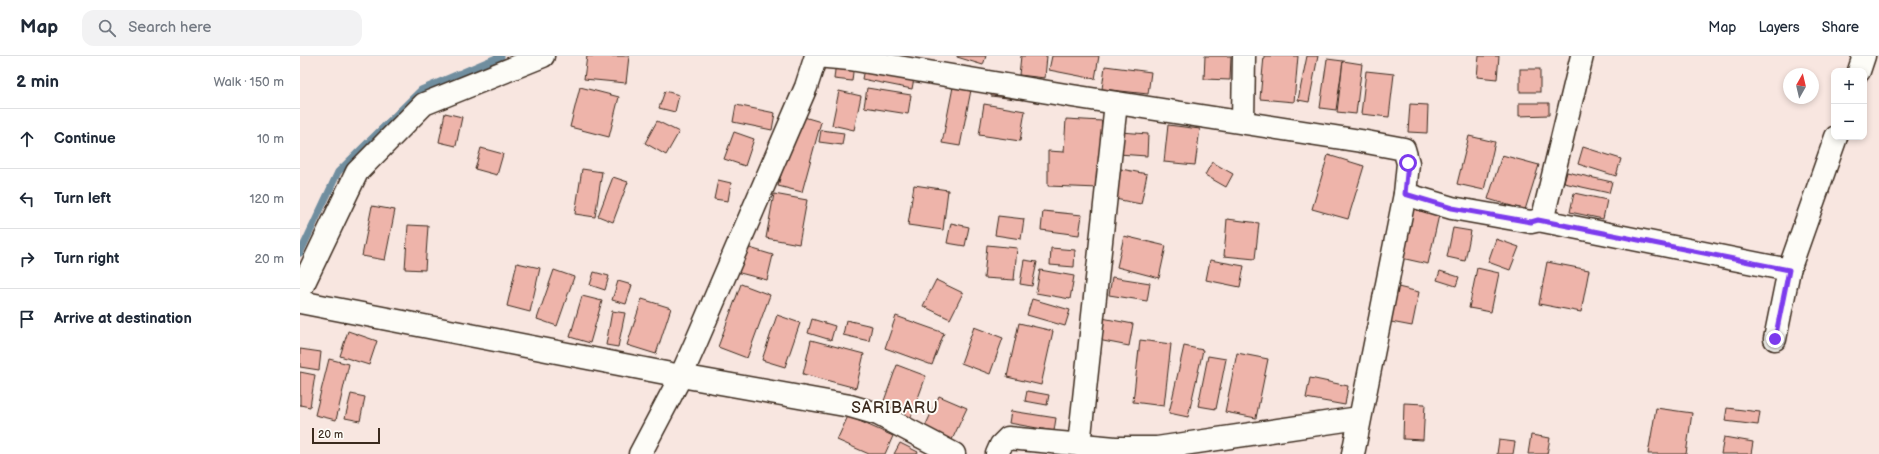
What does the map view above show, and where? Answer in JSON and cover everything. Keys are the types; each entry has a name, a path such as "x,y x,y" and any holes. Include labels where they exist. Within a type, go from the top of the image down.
{"street":[{"path":"300,291 357,172 424,104 543,56"},
{"path":"640,454 681,376 806,87 816,56 850,58 1116,103 1243,122 1404,149 1408,163 1405,194 1352,454"},
{"path":"1243,122 1244,56"},
{"path":"1538,220 1544,213 1582,56"},
{"path":"1860,68 1864,56"},
{"path":"1079,445 1116,103"},
{"path":"1775,339 1789,270 1835,140"},
{"path":"1405,194 1452,208 1531,222 1538,220 1789,270"},
{"path":"300,302 681,376 850,406 878,414 954,454"},
{"path":"997,454 1001,445 1008,438 1115,448 1213,447 1359,418"}],"building":[{"path":"587,56 629,56 626,83 584,79"},
{"path":"957,56 986,56 983,65"},
{"path":"1021,56 1047,56 1045,78 1019,75"},
{"path":"1052,56 1099,56 1095,79 1049,70"},
{"path":"1205,56 1231,56 1230,80 1204,79"},
{"path":"1264,56 1298,56 1294,102 1260,99"},
{"path":"1307,56 1318,56 1309,102 1298,100"},
{"path":"1479,56 1499,56 1497,79 1477,77"},
{"path":"1327,59 1343,61 1336,110 1320,108"},
{"path":"836,61 854,63 852,81 834,79"},
{"path":"1343,61 1362,64 1356,114 1337,112"},
{"path":"865,63 915,73 912,89 862,79"},
{"path":"1105,66 1151,72 1148,94 1102,89"},
{"path":"1520,69 1540,69 1540,92 1520,92"},
{"path":"1366,71 1394,74 1389,117 1361,114"},
{"path":"993,85 1024,88 1023,100 991,96"},
{"path":"580,87 619,97 609,137 570,127"},
{"path":"953,87 971,90 960,146 942,143"},
{"path":"867,88 911,95 908,114 864,107"},
{"path":"665,91 679,95 675,112 659,108"},
{"path":"839,91 861,96 854,130 832,125"},
{"path":"1519,103 1549,103 1549,115 1519,116"},
{"path":"984,104 1025,111 1020,141 979,135"},
{"path":"1410,104 1428,105 1427,133 1408,132"},
{"path":"736,105 775,113 772,130 733,122"},
{"path":"445,113 462,117 456,146 439,142"},
{"path":"797,115 821,122 802,192 778,186"},
{"path":"1066,119 1102,121 1099,188 1048,186 1048,151 1064,152"},
{"path":"657,121 679,132 666,155 645,143"},
{"path":"1168,125 1200,129 1195,165 1164,162"},
{"path":"821,130 844,133 842,145 819,142"},
{"path":"734,132 754,139 745,166 724,159"},
{"path":"1120,132 1148,134 1147,156 1118,154"},
{"path":"1469,136 1495,142 1484,190 1457,184"},
{"path":"1583,147 1621,159 1616,176 1578,164"},
{"path":"481,148 503,154 497,175 475,169"},
{"path":"1328,155 1364,166 1348,219 1312,209"},
{"path":"1502,155 1539,165 1525,210 1488,199"},
{"path":"1212,162 1233,174 1226,187 1205,175"},
{"path":"582,169 602,172 595,217 575,214"},
{"path":"1121,169 1147,174 1141,204 1115,199"},
{"path":"1567,172 1612,182 1609,193 1564,183"},
{"path":"613,177 628,182 613,222 598,216"},
{"path":"718,180 731,183 728,201 714,199"},
{"path":"914,185 948,190 943,230 908,225"},
{"path":"1574,193 1607,200 1603,219 1570,212"},
{"path":"774,194 807,200 799,244 766,238"},
{"path":"372,206 395,210 385,260 362,256"},
{"path":"1413,209 1439,215 1428,264 1401,258"},
{"path":"1043,211 1082,215 1079,235 1041,230"},
{"path":"998,216 1024,219 1021,239 995,235"},
{"path":"1227,219 1259,223 1255,259 1224,256"},
{"path":"951,223 969,227 965,246 947,243"},
{"path":"408,225 428,226 425,270 405,269"},
{"path":"1453,228 1471,231 1465,261 1447,257"},
{"path":"1124,236 1166,246 1159,278 1117,267"},
{"path":"1496,239 1519,247 1510,270 1488,262"},
{"path":"987,245 1017,248 1014,280 984,278"},
{"path":"743,246 773,255 767,280 736,272"},
{"path":"1051,248 1075,250 1074,267 1050,265"},
{"path":"1024,260 1037,262 1032,286 1020,284"},
{"path":"1210,260 1244,266 1240,287 1206,280"},
{"path":"1547,262 1589,270 1581,312 1539,304"},
{"path":"517,263 540,268 530,312 507,306"},
{"path":"1477,268 1499,273 1491,312 1469,308"},
{"path":"554,270 574,277 557,326 537,319"},
{"path":"1040,270 1074,276 1070,299 1036,293"},
{"path":"1440,271 1459,277 1456,286 1437,280"},
{"path":"594,272 609,276 605,290 590,285"},
{"path":"1112,277 1150,283 1147,301 1109,295"},
{"path":"936,280 963,293 950,319 923,306"},
{"path":"618,281 632,285 626,304 612,300"},
{"path":"741,284 770,295 747,358 718,347"},
{"path":"1398,287 1419,292 1412,326 1391,322"},
{"path":"582,296 602,301 590,343 570,337"},
{"path":"642,299 671,308 656,354 627,345"},
{"path":"1032,299 1070,310 1065,326 1027,315"},
{"path":"612,311 625,313 618,347 606,345"},
{"path":"777,315 800,323 785,367 762,360"},
{"path":"896,316 944,333 932,365 885,348"},
{"path":"1102,318 1133,324 1129,346 1098,340"},
{"path":"812,319 835,326 831,340 808,333"},
{"path":"846,320 872,326 869,341 843,335"},
{"path":"1019,323 1053,331 1041,385 1007,377"},
{"path":"974,327 1003,338 990,374 961,363"},
{"path":"348,331 377,341 369,365 340,356"},
{"path":"811,340 864,354 856,388 803,374"},
{"path":"1140,340 1171,344 1164,406 1133,402"},
{"path":"1184,346 1203,350 1188,417 1169,413"},
{"path":"300,349 321,352 319,370 300,367"},
{"path":"1237,353 1268,359 1256,418 1225,412"},
{"path":"1208,356 1226,359 1216,409 1198,406"},
{"path":"329,359 349,364 336,420 315,415"},
{"path":"897,365 926,376 910,420 881,409"},
{"path":"300,372 315,375 310,407 300,405"},
{"path":"1310,378 1348,386 1345,405 1306,398"},
{"path":"1027,391 1049,395 1047,405 1025,401"},
{"path":"351,394 365,397 360,421 345,418"},
{"path":"939,396 967,408 950,444 923,431"},
{"path":"1404,403 1425,404 1423,440 1403,439"},
{"path":"1656,408 1692,413 1686,454 1648,454"},
{"path":"1727,408 1760,412 1758,425 1725,421"},
{"path":"1011,411 1056,418 1054,431 1009,423"},
{"path":"848,416 893,436 885,454 869,454 837,440"},
{"path":"1531,435 1550,438 1547,454 1528,454"},
{"path":"1724,437 1753,442 1751,454 1721,454"},
{"path":"1499,440 1515,442 1513,454 1497,454"},
{"path":"900,443 918,452 917,454 894,454"}],"waterway":[{"path":"300,253 338,172 421,90 501,56"}],"district":[{"name":"SARIBARU","path":"895,408"}],"route":[{"path":"1408,163 1405,194 1452,208 1531,222 1538,220 1789,270 1775,339"}]}
